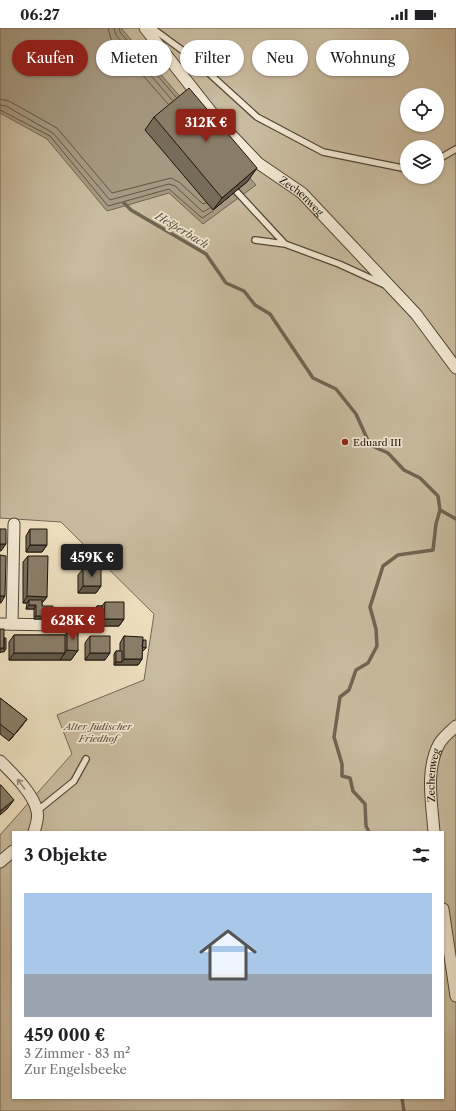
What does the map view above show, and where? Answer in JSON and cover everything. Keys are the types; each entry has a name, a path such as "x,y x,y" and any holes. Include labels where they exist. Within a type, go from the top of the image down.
{"street":[{"name":"Zechenweg","path":"145,28 220,122 258,163 302,193 416,314 456,368"},
{"path":"12,624 14,524"},
{"path":"0,624 58,625 82,617"},
{"name":"Zechenweg","path":"434,831 430,789 433,761 440,743 456,726"},
{"path":"0,761 13,774 26,791 37,811 37,822 34,831"},
{"path":"0,862 12,853"},
{"path":"444,916 456,996"}],"lane":[{"path":"152,28 190,56 257,117 323,152 400,168"},
{"path":"444,156 456,149"},
{"path":"236,191 285,244"},
{"path":"255,240 285,244 339,264 391,288"},
{"path":"37,811 74,781 86,759"}],"green space":[{"name":"Alter Jüdischer Friedhof","path":"0,28 456,28 456,1111 0,1111 0,835 72,754 57,715 144,680 154,614 61,522 0,518"}],"water":[{"path":"0,28 121,28 131,40 96,40 96,76 162,76 256,185 203,224 169,193 107,211 47,139 0,113"}],"building":[{"path":"189,88 257,168 222,198 154,117"},
{"path":"0,529 6,529 6,544 0,544"},
{"path":"30,529 47,529 47,545 30,545"},
{"path":"0,555 6,556 5,596 0,596"},
{"path":"28,556 48,556 47,597 27,596"},
{"path":"83,569 101,569 101,586 83,586"},
{"path":"29,600 42,600 42,606 53,606 52,616 36,616 36,605 29,605"},
{"path":"105,602 124,602 124,619 104,619"},
{"path":"97,606 102,606 102,618 97,618"},
{"path":"0,629 4,629 4,648 0,648"},
{"path":"67,632 78,632 78,651 67,650"},
{"path":"14,635 65,635 65,653 14,653"},
{"path":"90,636 110,636 110,653 90,653"},
{"path":"124,636 143,637 142,659 124,659"},
{"path":"4,638 6,638 6,649 3,649"},
{"path":"143,640 146,640 146,648 142,647"},
{"path":"116,651 122,651 122,662 116,662"},
{"path":"0,698 27,719 14,735 0,724"},
{"path":"0,785 14,800 0,811"}],"waterway":[{"name":"Hesperbach","path":"124,203 131,210 206,254 226,283 244,291 255,305 270,314 313,378 336,389 356,414 370,445 388,453 404,470 420,478 438,496 440,510 456,519"},
{"path":"368,831 366,826 365,804 353,791 350,778 342,776 342,764 334,737 340,697 349,690 356,670 368,663 377,646 376,629 370,607 383,566 398,555 433,550 436,524 440,510"},
{"path":"402,1099 404,1111"}],"place":[{"name":"Eduard III","path":"345,442"}]}
